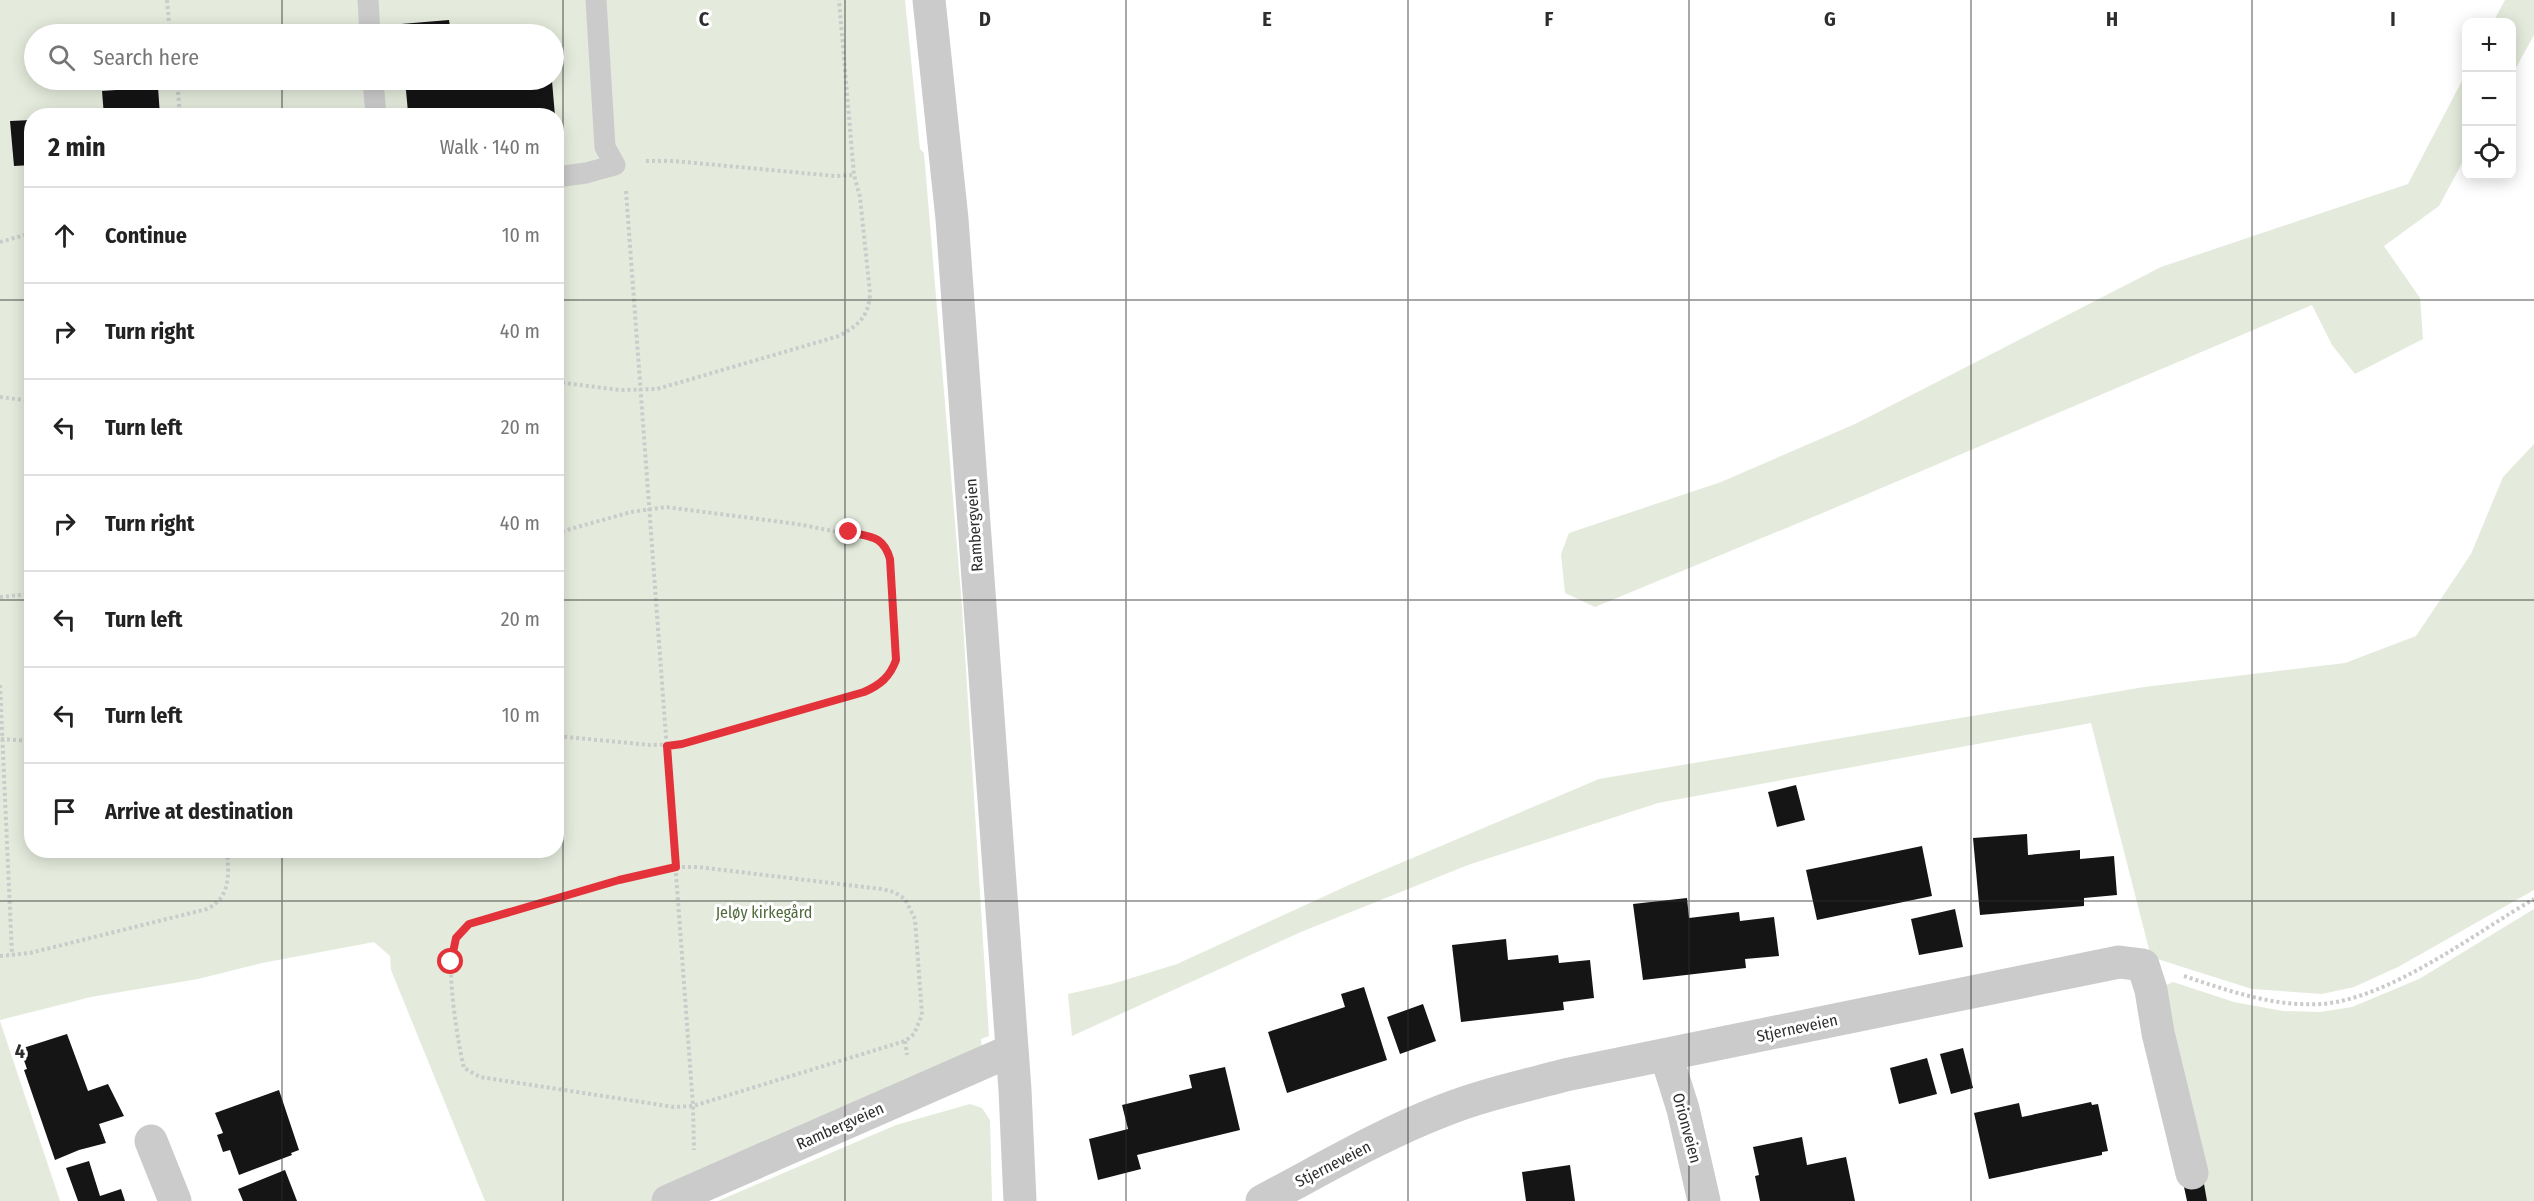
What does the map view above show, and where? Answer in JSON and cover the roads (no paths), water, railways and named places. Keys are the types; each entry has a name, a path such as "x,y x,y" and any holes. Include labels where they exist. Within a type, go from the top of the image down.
{"street":[{"name":"Rambergveien","path":"929,0 952,219 1012,1050 1020,1201"},
{"name":"Stjerneveien","path":"1262,1201 1407,1126 1443,1110 1493,1094 1565,1076 2119,962 2143,965 2151,990 2158,1033 2192,1173"},
{"name":"Rambergveien","path":"681,1195 1012,1050"},
{"name":"Orionveien","path":"1666,1055 1683,1109 1704,1201"},
{"path":"151,1141 175,1201"}],"lane":[{"path":"368,0 369,24"},
{"path":"564,176 615,165 605,147 596,0"},
{"path":"374,90 375,108"}],"park label":[{"name":"Jeløy kirkegård","path":"764,912"}]}
